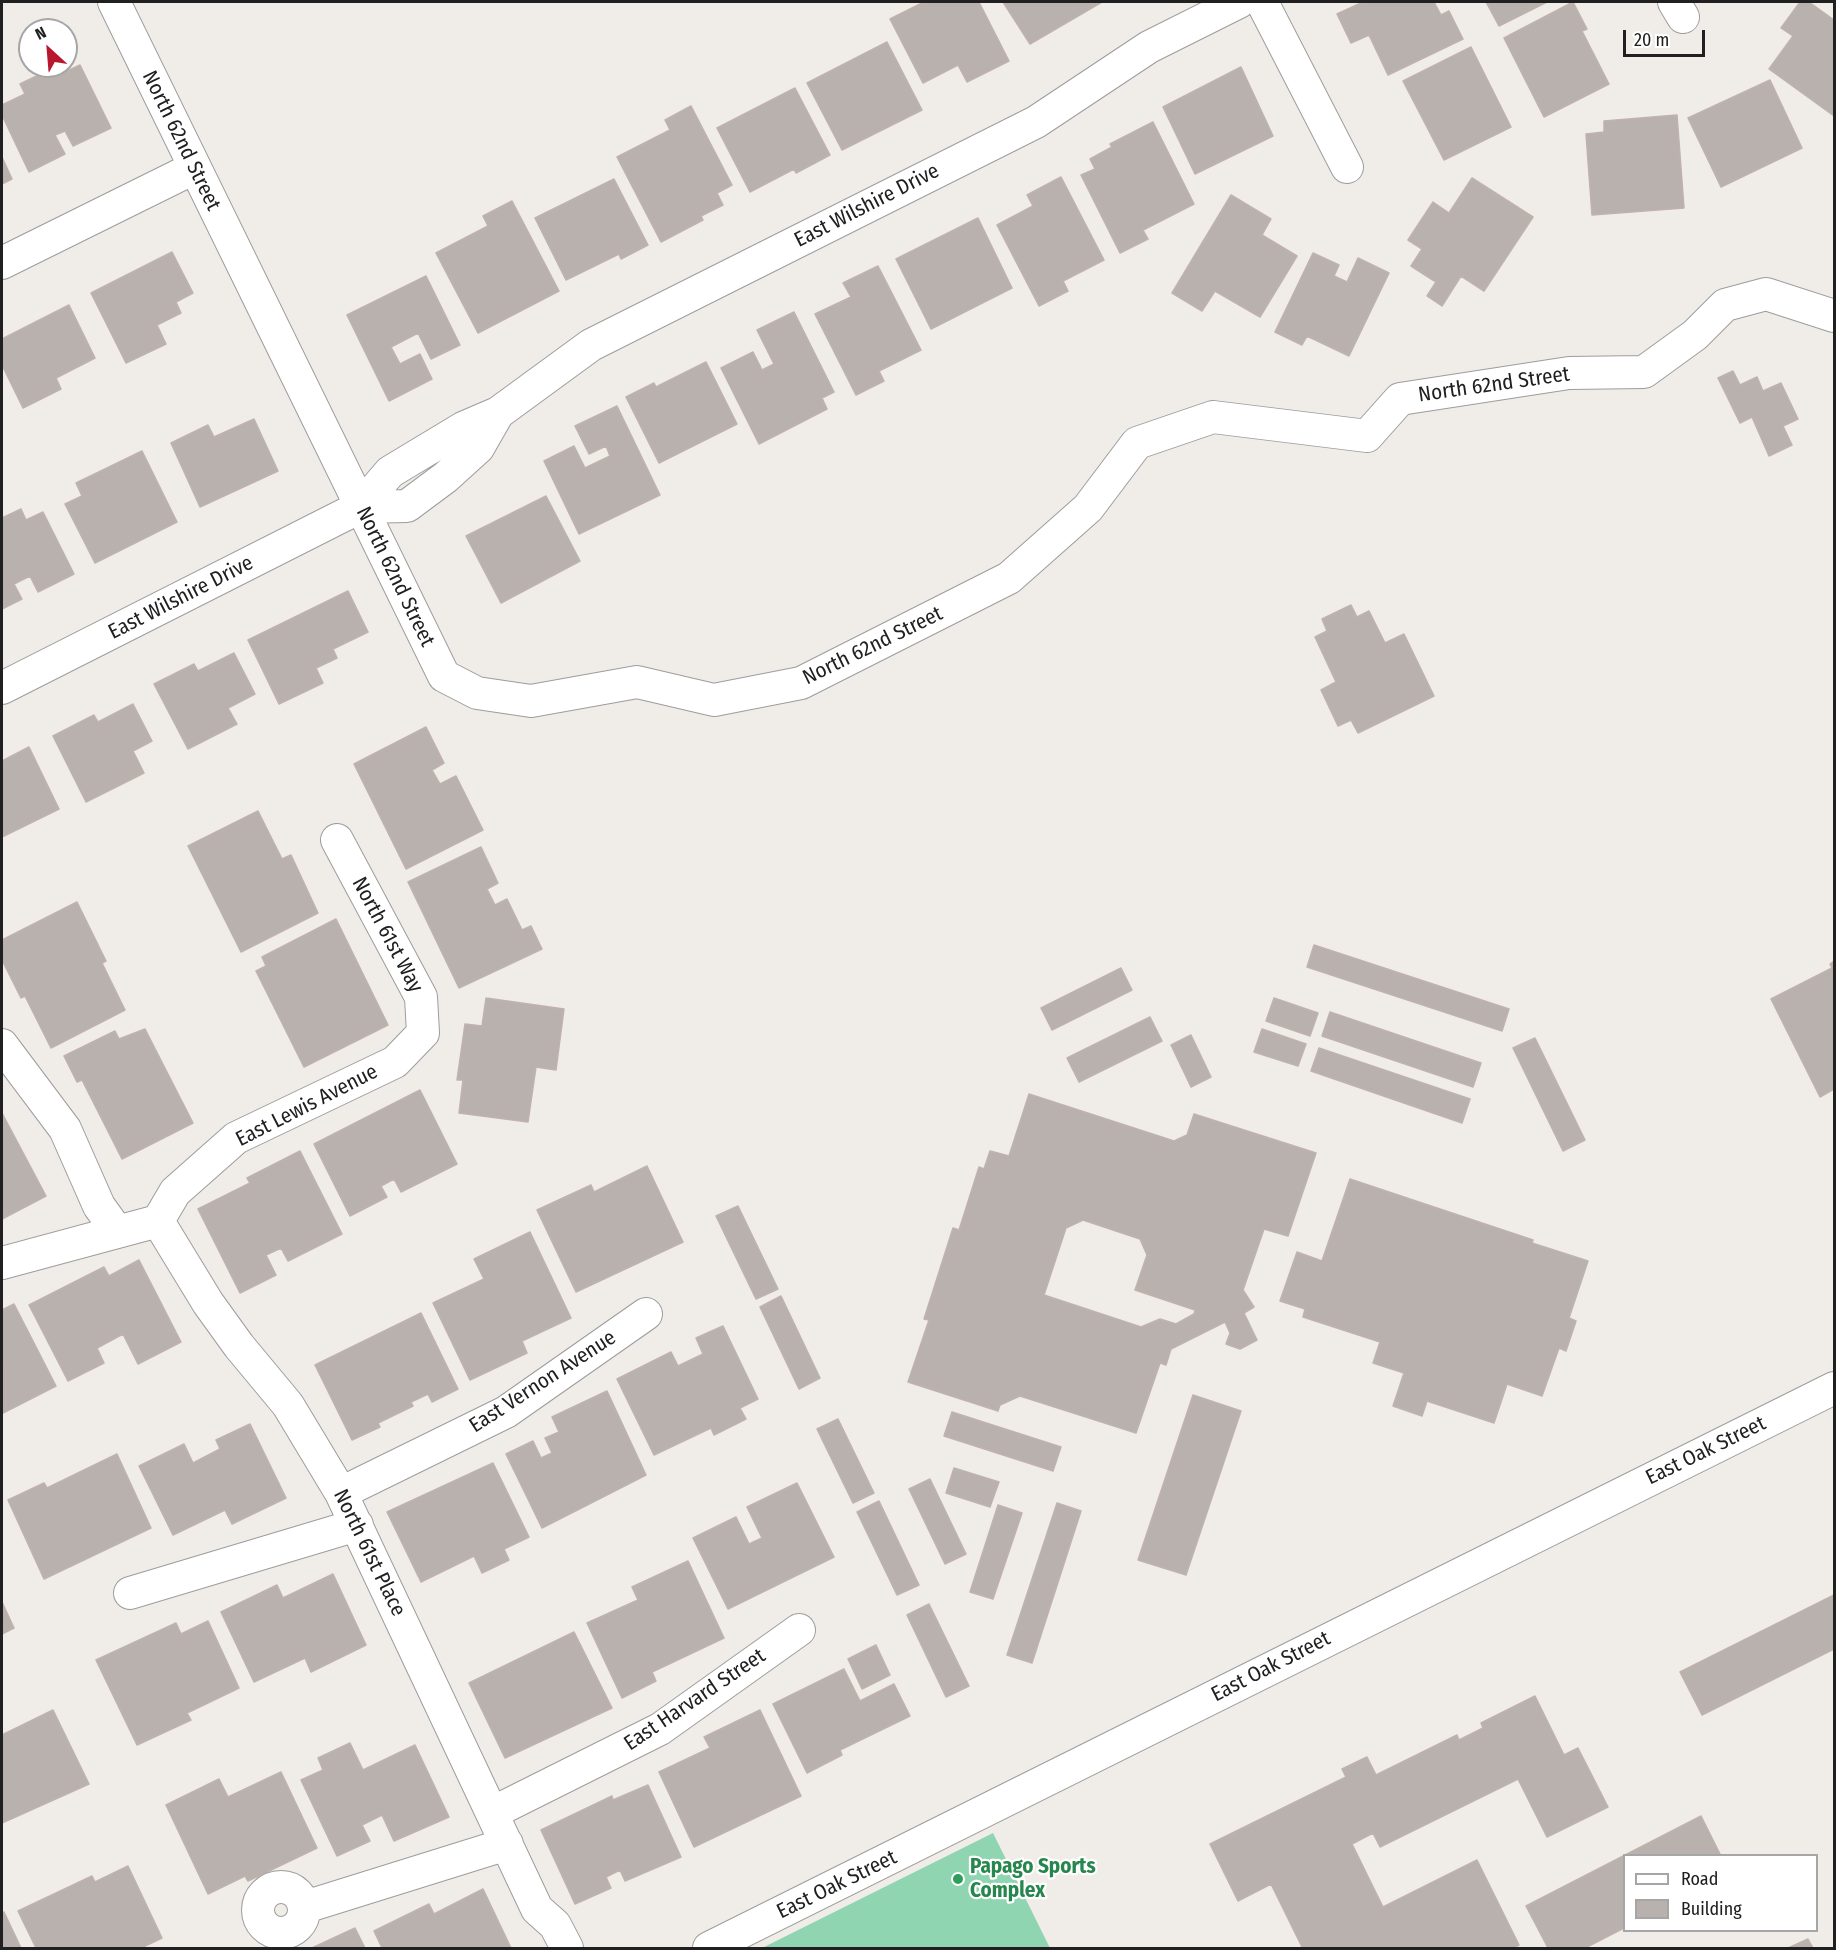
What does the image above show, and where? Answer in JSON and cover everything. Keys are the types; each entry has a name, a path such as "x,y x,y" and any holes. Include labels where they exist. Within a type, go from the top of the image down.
{"street":[{"name":"North 62nd Street","path":"114,2 444,676 477,693 531,701 637,682 714,700 801,683 1009,578 1088,508 1137,443 1213,417 1367,436 1400,399 1569,373 1644,372 1695,335 1725,304 1766,294 1834,316"},
{"name":"East Wilshire Drive","path":"2,688 360,507 407,506 446,477 478,448 498,413 591,345 1036,122 1149,47 1239,2"},
{"path":"1262,2 1347,167"},
{"path":"2,263 194,168"},
{"name":"North 61st Way","path":"337,840 421,997 423,1033"},
{"name":"East Lewis Avenue","path":"158,1221 175,1192 236,1138 396,1062 423,1033"},
{"path":"2,1045 65,1130 99,1206 117,1231"},
{"path":"2,1263 158,1221"},
{"name":"North 61st Place","path":"158,1221 208,1303 239,1346 288,1405 341,1493 537,1909 555,1925 567,1948"},
{"name":"East Vernon Avenue","path":"341,1493 506,1412 646,1314"},
{"name":"East Oak Street","path":"709,1948 1834,1388"},
{"path":"130,1593 357,1525"},
{"name":"East Harvard Street","path":"492,1813 660,1729 799,1630"},
{"path":"305,1907 507,1844"},
{"name":"North 61st Place","path":"537,1909 536,1932 544,1948"}],"green space":[{"name":"Papago Sports Complex","path":"993,1833 1050,1948 762,1948"}],"building":[{"path":"924,2 979,2 1009,61 967,82 958,65 923,83 890,19"},
{"path":"1003,2 1102,2 1030,44"},
{"path":"1363,2 1434,2 1441,15 1449,11 1463,39 1388,75 1369,35 1351,43 1337,14"},
{"path":"1486,2 1547,2 1499,26"},
{"path":"1573,2 1587,29 1582,31 1609,84 1544,117 1504,38"},
{"path":"1800,2 1809,2 1834,20 1834,116 1769,69 1793,36 1781,28"},
{"path":"887,42 922,110 842,150 807,83"},
{"path":"1471,47 1511,127 1444,160 1403,81"},
{"path":"80,65 111,128 73,146 65,131 55,135 65,154 29,172 2,115 2,105 25,94 20,84 32,78 78,78 78,66"},
{"path":"1241,67 1273,136 1195,174 1163,107"},
{"path":"1770,80 1802,148 1721,187 1688,118"},
{"path":"795,88 830,155 796,173 794,169 750,192 717,128"},
{"path":"691,106 732,185 717,193 723,205 701,216 703,220 661,242 617,157 670,130 665,120"},
{"path":"1677,115 1684,208 1592,215 1586,134 1604,132 1604,121"},
{"path":"1153,122 1194,204 1143,230 1148,239 1120,253 1081,175 1095,169 1090,159 1112,147 1110,144"},
{"path":"2,157 12,179 2,184"},
{"path":"1061,177 1104,260 1063,281 1068,291 1039,306 997,225 1033,206 1027,195"},
{"path":"1472,178 1533,217 1484,291 1461,276 1442,306 1427,296 1436,282 1411,266 1422,249 1408,240 1433,202 1449,213"},
{"path":"614,179 648,245 621,259 619,254 566,280 535,218"},
{"path":"1231,195 1271,219 1262,235 1297,256 1260,317 1215,291 1202,311 1172,293"},
{"path":"512,201 559,291 478,333 436,253 488,226 483,216"},
{"path":"978,218 1012,288 931,329 896,259"},
{"path":"172,252 193,293 176,302 181,313 157,325 166,344 126,363 91,293"},
{"path":"1313,253 1339,265 1334,276 1347,282 1358,258 1389,273 1349,356 1307,336 1302,345 1275,332"},
{"path":"878,266 921,350 879,371 884,381 856,395 815,314 851,297 843,283"},
{"path":"426,276 460,345 431,359 418,333 391,347 400,364 420,354 432,379 389,401 347,315"},
{"path":"69,305 95,358 56,378 61,389 23,408 2,365 2,339"},
{"path":"794,312 834,392 822,398 827,409 759,444 721,368 753,352 762,370 774,364 757,330"},
{"path":"706,362 737,424 659,463 626,397 654,383 656,387"},
{"path":"1733,371 1740,385 1757,377 1763,391 1781,383 1798,419 1783,426 1792,445 1769,456 1752,417 1740,423 1718,378"},
{"path":"617,406 660,495 579,534 544,461 574,446 585,468 610,456 606,446 589,454 575,426"},
{"path":"254,419 278,471 200,507 171,443 208,425 214,437"},
{"path":"142,451 177,522 95,563 65,504 82,496 76,483"},
{"path":"546,496 580,561 501,603 466,536"},
{"path":"21,509 26,520 43,512 74,574 38,592 30,576 14,584 22,599 2,609 2,518"},
{"path":"348,591 368,632 333,649 337,658 316,668 323,683 279,704 248,640"},
{"path":"1351,605 1357,617 1369,611 1385,643 1404,634 1434,696 1358,733 1351,720 1338,726 1321,690 1336,682 1315,637 1327,631 1322,619"},
{"path":"234,653 255,694 228,708 237,724 188,749 154,684 194,664 198,671"},
{"path":"133,704 152,741 133,751 144,773 86,802 53,736 94,715 98,722"},
{"path":"426,727 444,763 432,770 440,784 456,776 483,830 406,869 354,764"},
{"path":"29,747 59,809 2,837 2,761"},
{"path":"258,811 282,859 291,855 318,913 241,952 188,846"},
{"path":"481,847 498,883 487,889 495,905 507,899 522,930 531,926 542,949 459,988 408,882"},
{"path":"77,902 106,961 102,963 125,1010 51,1048 25,996 21,998 2,960 2,940"},
{"path":"336,919 388,1025 304,1067 256,971 266,966 262,957"},
{"path":"1314,945 1509,1009 1502,1031 1307,967"},
{"path":"1834,961 1834,1089 1820,1097 1771,999 1832,968 1830,964"},
{"path":"1121,968 1132,990 1052,1030 1041,1008"},
{"path":"486,998 564,1009 556,1070 536,1067 528,1122 459,1113 463,1080 457,1080 465,1024 482,1026"},
{"path":"1274,998 1318,1013 1310,1036 1266,1021"},
{"path":"1330,1012 1481,1063 1473,1087 1322,1036"},
{"path":"1150,1017 1162,1041 1079,1082 1067,1058"},
{"path":"145,1029 193,1123 122,1159 82,1080 77,1082 64,1056 115,1031 119,1039"},
{"path":"1262,1029 1306,1044 1298,1066 1254,1052"},
{"path":"1191,1035 1211,1077 1191,1087 1171,1045"},
{"path":"1535,1038 1585,1140 1563,1151 1513,1048"},
{"path":"1319,1048 1470,1099 1462,1123 1311,1071"},
{"path":"420,1090 457,1164 401,1192 394,1179 381,1186 387,1197 350,1216 314,1144"},
{"path":"1029,1094 1174,1141 1187,1135 1194,1114 1316,1153 1288,1236 1264,1229 1243,1290 1254,1307 1244,1313 1257,1340 1240,1349 1226,1344 1230,1333 1225,1322 1171,1349 1166,1365 1160,1363 1136,1433 1020,1396 1000,1405 998,1411 908,1382 929,1320 924,1319 953,1228 959,1230 979,1167 984,1169 990,1151 1009,1156","holes":["1083,1220 1140,1239 1147,1255 1135,1290 1195,1310 1194,1314 1176,1324 1160,1319 1141,1327 1044,1295 1066,1228"]},
{"path":"2,1113 46,1196 2,1219"},
{"path":"300,1151 342,1234 288,1261 281,1248 266,1255 276,1275 240,1293 198,1209 250,1183 247,1178"},
{"path":"647,1166 683,1242 576,1292 537,1210 591,1185 594,1192"},
{"path":"1350,1179 1533,1240 1532,1243 1588,1261 1569,1318 1576,1321 1566,1351 1559,1348 1542,1396 1507,1384 1494,1423 1427,1401 1422,1416 1393,1406 1404,1373 1373,1363 1380,1342 1303,1317 1305,1309 1280,1301 1297,1252 1322,1261"},
{"path":"738,1206 778,1289 756,1299 716,1216"},
{"path":"530,1232 571,1318 522,1341 527,1353 470,1380 433,1303 484,1279 474,1259"},
{"path":"139,1260 181,1342 138,1364 123,1334 97,1348 104,1363 68,1381 29,1305 104,1267 109,1276"},
{"path":"781,1296 820,1378 799,1389 760,1307"},
{"path":"14,1304 56,1386 3,1413 2,1310"},
{"path":"421,1313 458,1389 432,1402 428,1394 411,1402 413,1406 378,1423 380,1427 352,1440 315,1365"},
{"path":"723,1326 758,1399 740,1408 746,1419 714,1435 711,1428 654,1455 617,1379 671,1352 678,1366 703,1354 696,1338"},
{"path":"607,1391 646,1475 542,1528 506,1454 533,1441 541,1458 552,1453 545,1438 559,1432 552,1417"},
{"path":"1193,1395 1241,1411 1186,1575 1138,1560"},
{"path":"952,1412 1061,1447 1053,1471 944,1436"},
{"path":"838,1419 874,1493 853,1503 817,1429"},
{"path":"250,1424 286,1498 232,1524 225,1510 173,1535 139,1466 184,1444 193,1463 220,1449 216,1440"},
{"path":"117,1454 151,1528 44,1579 8,1500 44,1483 47,1488"},
{"path":"493,1463 529,1537 504,1549 509,1560 482,1573 474,1556 421,1582 387,1512"},
{"path":"954,1468 999,1482 990,1507 946,1493"},
{"path":"930,1479 966,1554 945,1564 909,1489"},
{"path":"797,1483 834,1557 728,1609 693,1538 736,1517 749,1544 762,1538 747,1507"},
{"path":"879,1501 919,1585 897,1595 857,1512"},
{"path":"1057,1503 1081,1511 1032,1663 1007,1655"},
{"path":"998,1505 1022,1513 993,1599 970,1592"},
{"path":"688,1561 724,1638 652,1672 656,1681 622,1698 587,1623 638,1600 632,1587"},
{"path":"333,1574 366,1645 311,1672 305,1658 254,1682 221,1612 277,1585 283,1598"},
{"path":"1834,1595 1834,1649 1702,1715 1680,1672"},
{"path":"2,1602 14,1628 2,1634"},
{"path":"929,1604 969,1686 946,1697 907,1615"},
{"path":"208,1621 239,1688 187,1713 191,1720 137,1745 96,1660 176,1623 181,1634"},
{"path":"574,1632 612,1708 505,1758 469,1683"},
{"path":"876,1645 890,1675 862,1689 848,1659"},
{"path":"844,1669 860,1701 894,1684 910,1716 840,1750 842,1755 807,1773 773,1704"},
{"path":"1535,1696 1564,1755 1578,1748 1608,1807 1547,1837 1518,1779 1380,1847 1373,1833 1352,1844 1383,1907 1477,1860 1519,1945 1513,1948 1299,1948 1302,1947 1271,1884 1238,1901 1210,1844 1346,1777 1342,1769 1367,1757 1376,1775 1457,1735 1459,1740 1483,1728 1481,1723"},
{"path":"53,1710 89,1784 2,1823 2,1735"},
{"path":"760,1710 801,1796 694,1847 659,1772 710,1748 704,1737"},
{"path":"350,1743 363,1770 415,1745 449,1817 394,1841 382,1815 362,1825 370,1841 337,1856 301,1780 323,1770 318,1758"},
{"path":"281,1772 317,1848 248,1881 245,1876 208,1894 166,1805 219,1779 228,1797"},
{"path":"648,1785 681,1857 625,1881 620,1870 606,1877 611,1888 575,1904 541,1830 612,1796 613,1800"},
{"path":"1701,1816 1720,1854 1627,1854"},
{"path":"1623,1856 1623,1929 1585,1948 1548,1948 1526,1906"},
{"path":"128,1866 162,1938 141,1948 36,1948 18,1911 92,1876 95,1882"},
{"path":"483,1889 511,1948 382,1948 374,1931 429,1904 434,1914"},
{"path":"4,1912 21,1948 2,1948 2,1913"},
{"path":"355,1928 365,1948 312,1948"},
{"path":"1808,1939 1813,1948 1788,1948"}],"place":[{"name":"Papago Sports Complex","path":"958,1879"}]}
